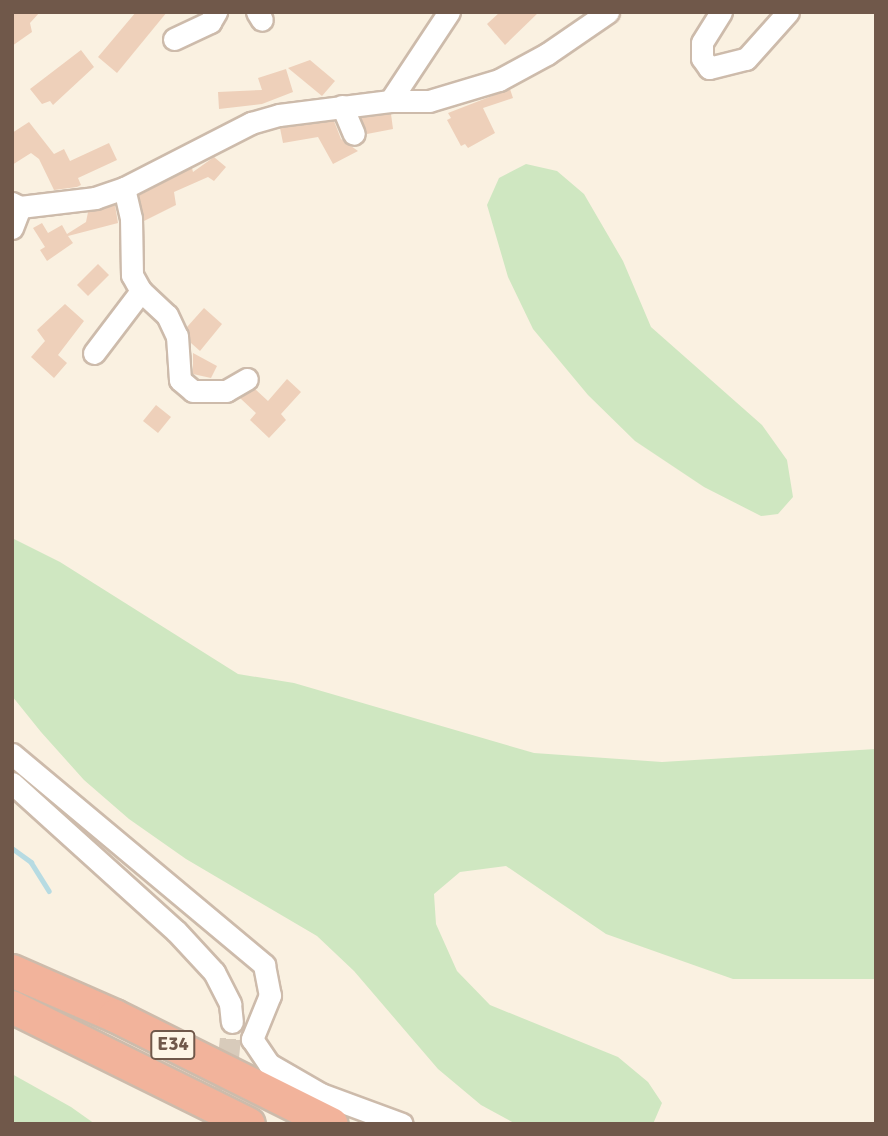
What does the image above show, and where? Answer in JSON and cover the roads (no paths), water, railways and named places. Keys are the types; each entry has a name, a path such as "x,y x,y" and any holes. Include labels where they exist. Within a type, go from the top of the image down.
{"highway":[{"name":"E34","path":"12,971 115,1016 332,1124"},
{"name":"E34","path":"12,1007 249,1124"}],"street":[{"path":"174,39 210,22 216,12"},
{"path":"390,100 449,12"},
{"path":"12,228 16,205 95,198 124,188 251,123 390,100 429,101 499,80 547,54 608,12"},
{"path":"721,12 702,43 702,58 709,68 746,59 788,12"},
{"path":"342,106 354,135"},
{"path":"124,188 131,218 132,275 141,291 159,305 177,336 180,380 194,391 226,391 247,379"},
{"path":"94,353 141,291"},
{"path":"12,754 264,965 270,995 252,1040 269,1064 321,1094 402,1124"},
{"path":"12,783 176,931 214,972 230,1004 232,1022"}],"waterway":[{"path":"12,848 31,862 49,891"}],"tunnel":[{"path":"222,1121 232,1022"}]}
